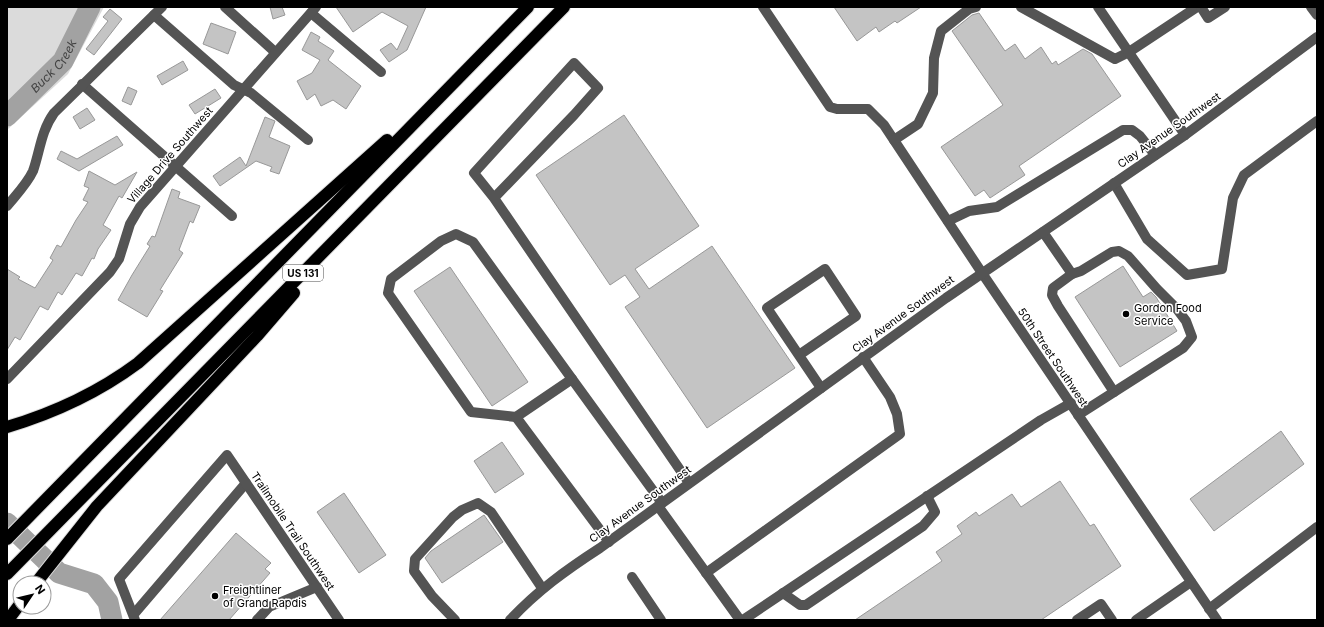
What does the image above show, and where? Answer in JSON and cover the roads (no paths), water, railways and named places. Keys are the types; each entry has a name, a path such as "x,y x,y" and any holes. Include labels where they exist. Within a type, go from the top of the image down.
{"highway":[{"name":"US 131","path":"7,539 528,7"},
{"name":"US 131","path":"7,574 564,7"},
{"path":"7,427 38,417 71,403 104,386 138,363 470,66"},
{"path":"42,575 97,506 257,336 370,206"}],"street":[{"path":"7,206 29,178 35,165 43,132 51,117 82,84 162,7"},
{"path":"226,7 275,52"},
{"name":"50th Street Southwest","path":"763,7 830,107 837,109 868,110 884,125 1191,582 1212,616"},
{"path":"894,140 918,124 933,93 934,58 940,31 970,9 976,7"},
{"path":"1021,7 1115,59 1129,52 1197,7"},
{"path":"1098,7 1185,135"},
{"path":"1201,7 1208,18 1225,7"},
{"path":"1312,7 1317,15"},
{"path":"313,10 380,72"},
{"name":"Village Drive Southwest","path":"7,379 110,272 121,254 134,216 140,207 313,10"},
{"path":"154,15 234,85 251,93 308,140"},
{"name":"Clay Avenue Southwest","path":"510,620 542,588 563,572 609,542 946,298 1185,135 1317,37"},
{"path":"494,198 598,88 574,63 474,173 494,198 689,483"},
{"path":"82,84 232,216"},
{"path":"1114,183 1148,239 1186,275 1222,269 1233,198 1244,175 1317,121"},
{"path":"948,221 969,211 997,207 1123,130 1132,130 1140,136 1155,155"},
{"path":"1043,232 1072,274"},
{"path":"572,379 516,417 471,412 388,293 391,278 441,241 456,234 473,242 572,379 740,620"},
{"path":"1078,415 1183,348 1192,337 1186,321 1177,309 1128,256 1119,251 1112,252 1081,271 1072,274 1053,288 1052,295 1114,392"},
{"path":"799,355 856,316 825,269 767,308 821,388"},
{"path":"706,573 900,434 897,414 890,397 863,357"},
{"path":"743,620 1041,420 1071,404"},
{"path":"516,417 609,542"},
{"name":"Trailmobile Trail Southwest","path":"134,617 119,579 227,455 339,620"},
{"path":"134,617 246,483"},
{"path":"783,593 800,605 806,605 922,526 935,512 927,496"},
{"path":"455,620 432,596 414,571 415,559 453,517 462,510 478,503 492,512 542,588"},
{"path":"1212,616 1317,526"},
{"path":"632,577 662,620"},
{"path":"1136,620 1191,582"},
{"path":"257,620 269,607 317,587"},
{"path":"1077,620 1101,604 1112,620"}],"waterway":[{"name":"Buck Creek","path":"7,116 63,61 90,7"},
{"name":"Buck Creek","path":"7,523 59,573 94,584 108,602 112,620"}],"place":[{"name":"Gordon Food Service","path":"1126,314"},
{"name":"Freightliner of Grand Rapdis","path":"215,596"}]}
